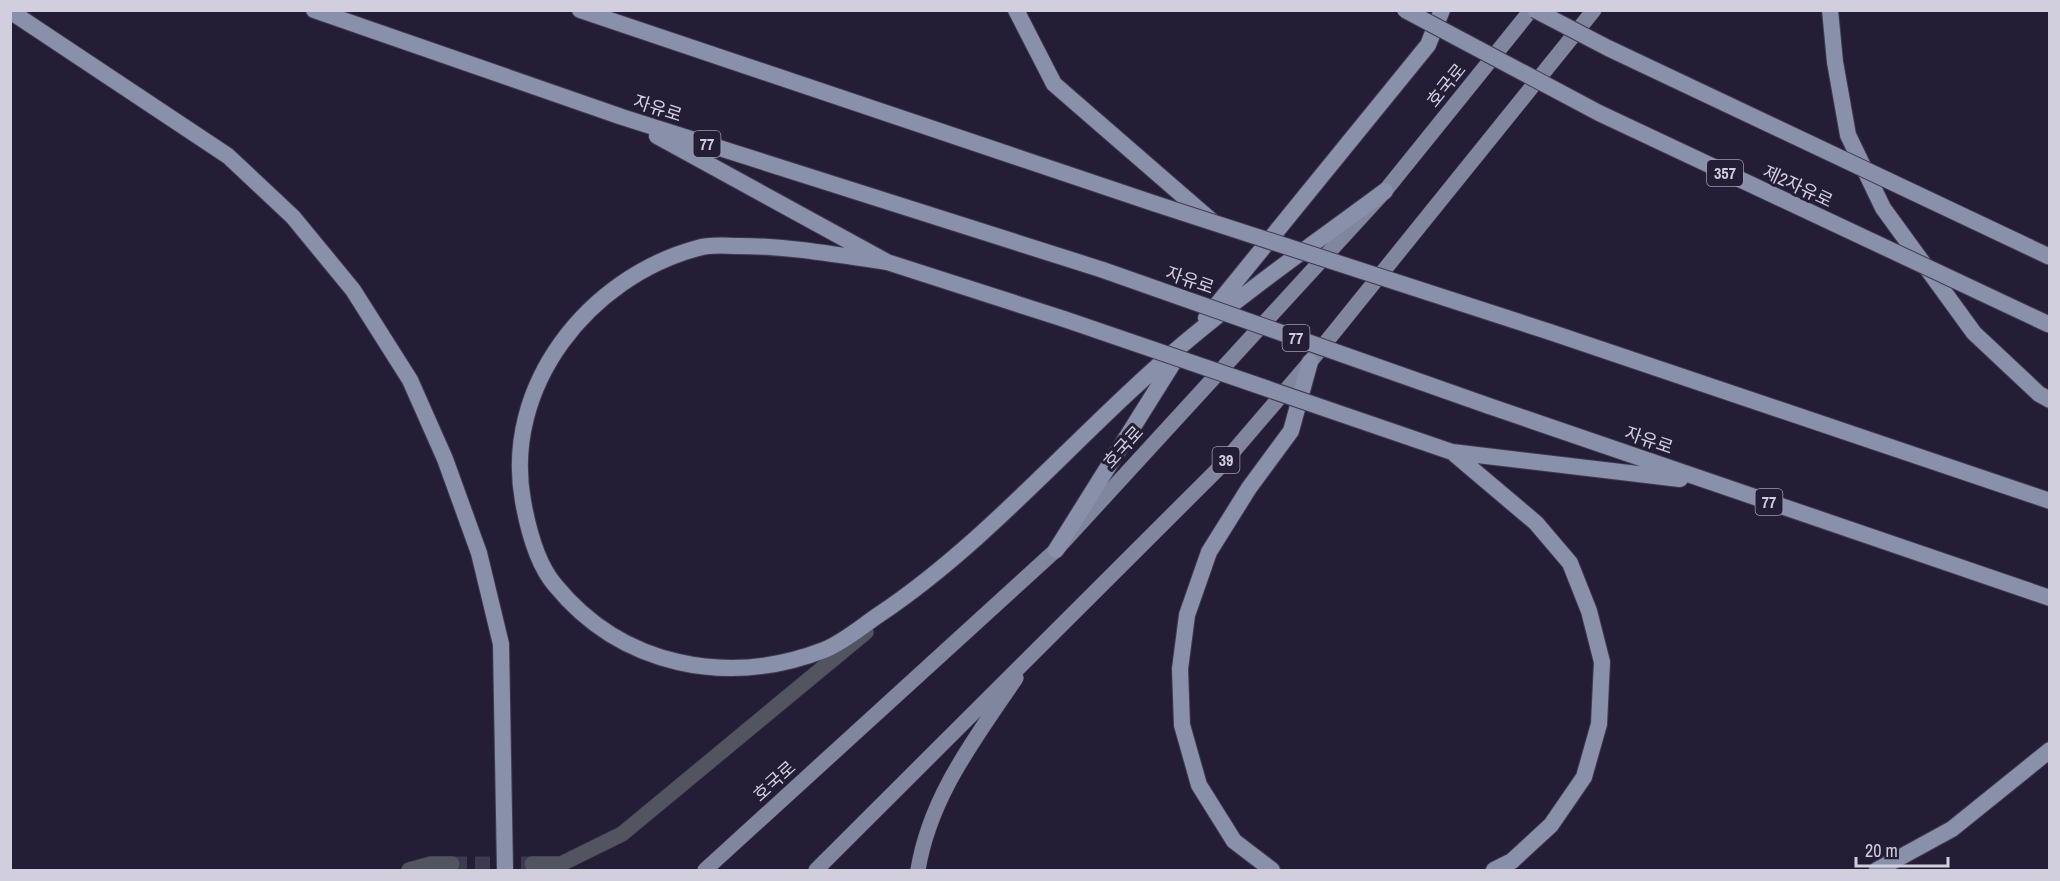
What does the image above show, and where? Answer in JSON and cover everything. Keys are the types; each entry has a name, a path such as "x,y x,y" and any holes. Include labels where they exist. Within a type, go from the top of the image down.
{"highway":[{"name":"자유로","path":"314,10 622,117 1103,270 1489,406 2049,598"},
{"path":"580,10 1156,204 1550,332 2049,501"},
{"path":"1016,10 1054,84 1172,184 1213,222"},
{"name":"제2자유로","path":"1405,10 1599,113 2049,325"},
{"path":"1056,550 1187,340 1428,45 1442,10"},
{"path":"1533,10 1608,48 2049,257"},
{"path":"1830,10 1835,62 1848,135 1883,208 1974,333 2039,394 2049,400"},
{"path":"10,11 228,156 293,217 353,290 410,380 445,459 479,553 501,644 505,870"},
{"path":"622,117 887,262"},
{"path":"1385,191 1187,340 922,586 827,649 769,666 713,670 653,656 592,622 553,583 536,549 523,501 519,458 526,415 541,371 572,328 602,298 645,268 702,246 779,246 887,262 1064,320 1452,452 1712,482"},
{"path":"1272,870 1234,841 1199,785 1182,726 1179,669 1187,615 1209,552 1249,488 1291,431 1310,362"},
{"path":"1452,452 1536,523 1570,563 1589,611 1602,662 1599,724 1584,777 1551,825 1512,861 1494,870"},
{"path":"1877,870 1952,829 2049,750"}],"main road":[{"name":"호국로","path":"705,870 1056,550 1385,191 1533,10"},
{"name":"39","path":"816,870 1037,647 1220,467 1310,362 1594,10"},
{"path":"918,870 922,844 951,773 1037,647"}],"street":[{"path":"532,864 561,864 622,834 922,586"},
{"path":"409,870 431,864 452,864"}],"tunnel":[{"path":"452,864 532,864"}]}
